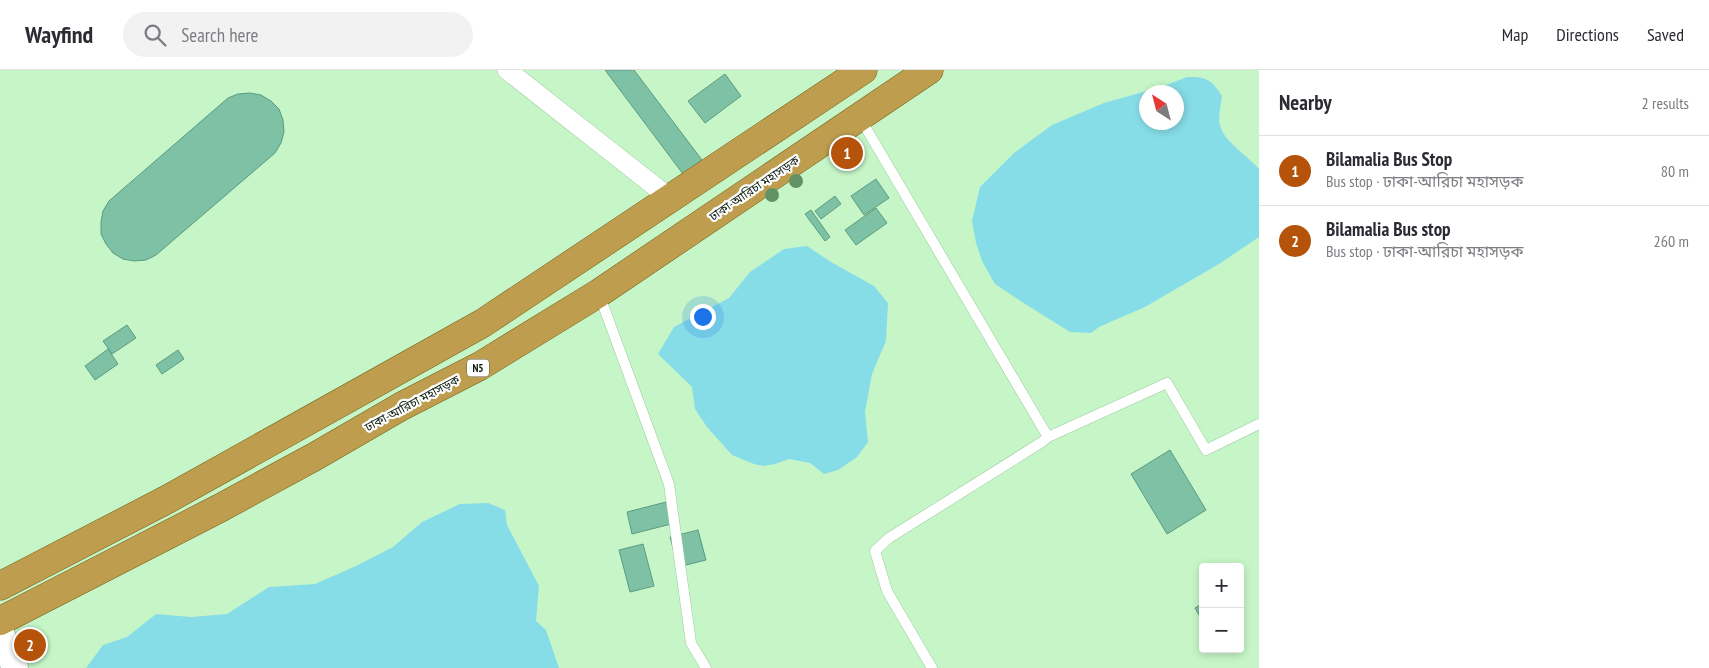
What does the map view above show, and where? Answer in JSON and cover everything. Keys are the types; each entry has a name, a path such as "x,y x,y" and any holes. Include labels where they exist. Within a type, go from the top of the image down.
{"highway":[{"path":"0,586 168,499 483,323 863,70"},
{"name":"ঢাকা-আরিচা মহাসড়ক","path":"0,621 222,507 402,406 480,366 599,293 929,70"}],"main road":[{"path":"0,632 15,668"}],"street":[{"path":"507,70 671,199"}],"lane":[{"path":"859,117 1048,437"},
{"path":"599,293 669,484 691,643 706,668"},
{"path":"932,668 887,590 876,551 889,538 1048,437 1167,383 1206,450 1259,424"}],"water":[{"path":"1187,77 1208,80 1215,86 1222,96 1219,121 1223,133 1259,169 1259,237 1219,264 1145,307 1099,327 1091,333 1070,332 995,284 982,261 972,221 980,187 1014,153 1052,125 1104,103 1139,93 1139,130 1184,130 1184,85 1167,85"},
{"path":"807,246 874,286 888,303 886,341 872,374 865,412 868,442 857,457 838,470 824,474 810,463 789,459 763,466 732,455 707,427 695,409 692,387 658,354 674,327 729,298 750,272 784,249"},
{"path":"488,503 505,510 507,525 539,586 536,621 546,630 559,668 86,668 103,645 127,637 156,614 191,617 227,614 269,587 315,584 356,566 393,547 422,522 460,504"}],"building":[{"path":"605,70 634,70 702,160 683,174"},
{"path":"725,74 741,96 705,123 688,101"},
{"path":"250,93 261,95 279,109 283,120 284,132 281,143 275,153 156,255 146,260 134,261 123,259 113,253 101,234 103,211 109,201 228,98 238,94"},
{"path":"876,179 889,198 864,215 851,196"},
{"path":"835,196 841,204 821,219 815,211"},
{"path":"876,208 887,223 856,245 845,230"},
{"path":"811,210 830,237 825,241 805,214"},
{"path":"127,325 136,338 112,354 103,341"},
{"path":"108,349 118,364 95,380 85,366"},
{"path":"178,350 184,359 162,374 156,365"},
{"path":"1170,450 1206,510 1167,534 1131,474"},
{"path":"674,500 679,522 632,534 627,512"},
{"path":"698,530 706,560 678,567 670,537"},
{"path":"643,544 654,586 630,592 619,550"},
{"path":"1199,606 1199,615 1195,608"}],"place":[{"name":"Bilamalia Bus Stop","path":"847,153"},
{"name":"Bilamalia Bus stop","path":"30,645"}]}
